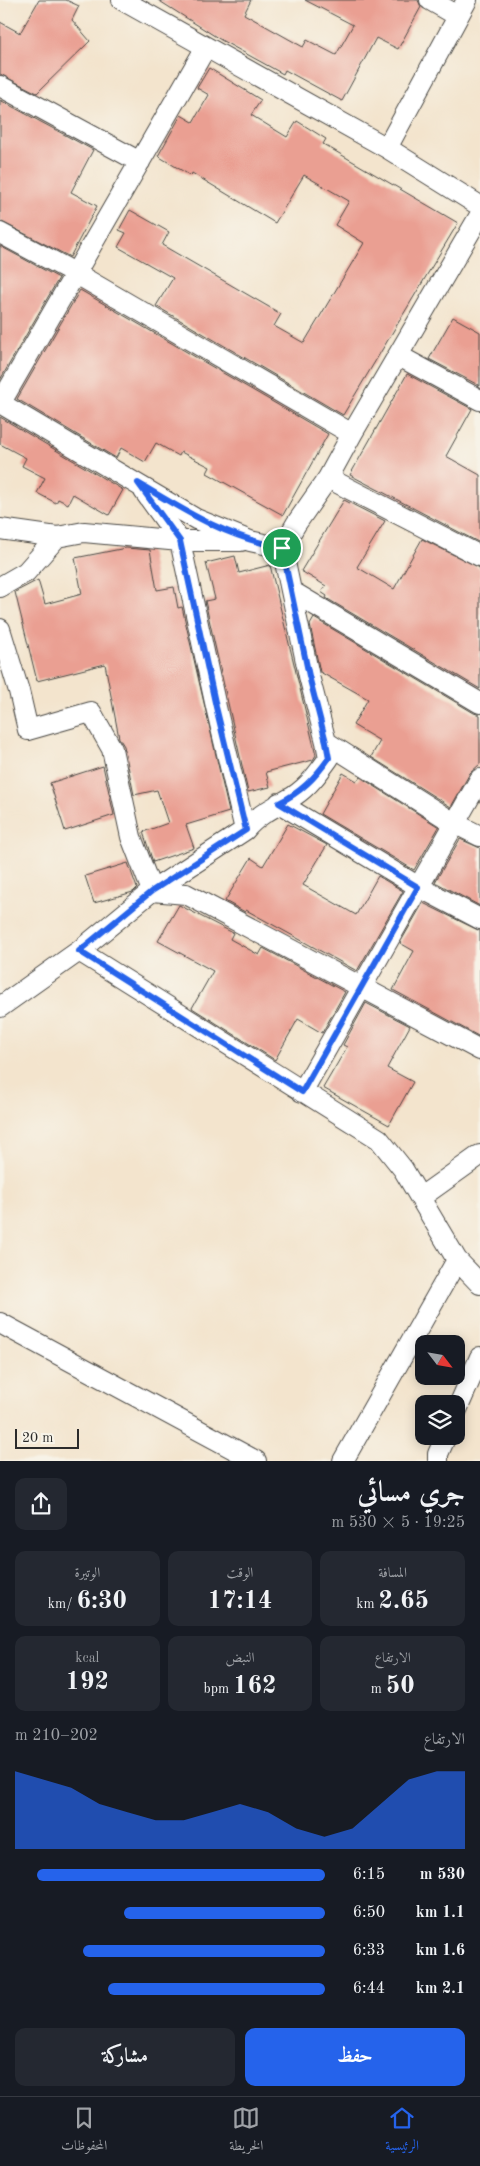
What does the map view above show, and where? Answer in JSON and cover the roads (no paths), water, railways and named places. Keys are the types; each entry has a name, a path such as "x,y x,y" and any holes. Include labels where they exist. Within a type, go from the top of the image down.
{"street":[{"path":"122,0 387,148 480,206"},
{"path":"387,148 463,8 430,0"},
{"path":"206,47 0,403 196,519 250,541 282,548"},
{"path":"0,86 140,162"},
{"path":"0,1007 79,951 152,891 246,830 250,824 279,803 295,795 317,775 329,758 309,676 296,616 293,592 282,548 328,478 480,215"},
{"path":"0,233 75,273 352,434"},
{"path":"399,356 480,400"},
{"path":"328,478 480,556"},
{"path":"138,483 180,541 216,707 246,830"},
{"path":"0,529 57,536 84,532 180,541 250,541"},
{"path":"0,587 26,572 57,536"},
{"path":"293,592 480,703"},
{"path":"0,628 19,691 28,730 91,712 112,749 131,837 152,891"},
{"path":"326,742 454,823 480,836"},
{"path":"302,1092 480,779"},
{"path":"279,803 418,887 480,919"},
{"path":"152,891 186,894 480,1050"},
{"path":"79,951 378,1139 403,1169 457,1260 480,1284"},
{"path":"421,1197 480,1155"},
{"path":"343,1461 457,1260"},
{"path":"0,1322 256,1461"},
{"path":"463,1395 480,1357"},
{"path":"438,1461 438,1454 442,1445"}]}
